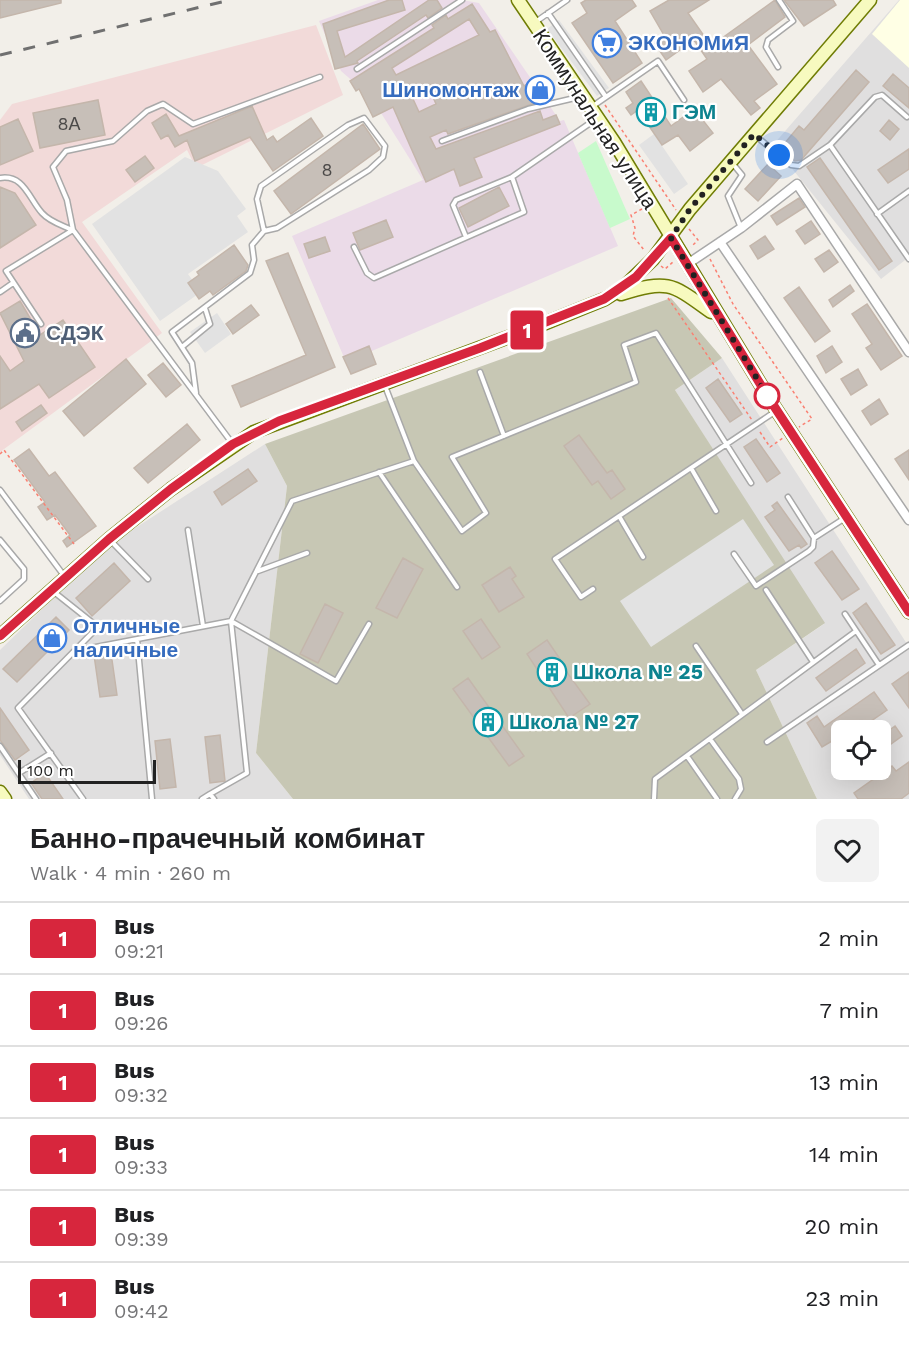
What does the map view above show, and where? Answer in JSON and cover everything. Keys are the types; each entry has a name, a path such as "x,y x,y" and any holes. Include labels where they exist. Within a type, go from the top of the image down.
{"main road":[{"name":"Коммунальная улица","path":"517,0 594,113 776,411 909,612"},
{"path":"604,299 636,277 671,238 690,209 870,0"},
{"path":"0,636 109,539 189,475 233,444 279,421 490,344 604,299 662,284 682,291 717,316"},
{"path":"0,792 4,799"}],"street":[{"path":"686,265 741,228 797,184 909,352"},
{"path":"720,242 905,508 909,520"}],"lane":[{"path":"357,69 462,0"},
{"path":"534,23 567,0"},
{"path":"778,67 766,47 768,40 793,21 779,0"},
{"path":"548,13 604,98"},
{"path":"466,237 453,205 456,200 512,177 594,113 604,98 658,61 684,100"},
{"path":"233,444 73,230 67,200 53,167 66,151 113,141 147,111 163,104 193,124 320,77"},
{"path":"754,134 791,165 799,166 830,146 875,97 882,95 907,117"},
{"path":"442,141 528,109 582,96"},
{"path":"196,394 192,363 172,332 250,273 254,260 252,245 264,231 286,222 369,170 383,157 385,146 364,118 348,125 261,186 257,199 264,231"},
{"path":"830,146 909,259"},
{"path":"730,162 742,175 728,196 741,228"},
{"path":"354,247 367,273 374,278 524,212 512,177"},
{"path":"0,178 12,178 18,182 30,193 42,214 73,230"},
{"path":"877,213 909,191"},
{"path":"40,324 6,271 73,230"},
{"path":"0,292 13,283"},
{"path":"182,347 210,324 205,308"},
{"path":"383,382 414,461 462,531 486,513 452,457 636,382 624,345 656,333 751,483"},
{"path":"480,372 504,436"},
{"path":"593,589 581,597 555,559 776,411"},
{"path":"202,799 247,773 231,621 292,501 414,461"},
{"path":"691,468 716,511"},
{"path":"379,472 457,587"},
{"path":"0,490 66,577"},
{"path":"734,554 756,586 813,547 814,538 788,497"},
{"path":"619,516 643,557"},
{"path":"814,538 846,517"},
{"path":"188,530 202,626"},
{"path":"109,539 148,579"},
{"path":"0,540 24,569 24,579 0,601"},
{"path":"257,571 307,553"},
{"path":"52,590 98,627 18,708 83,799"},
{"path":"766,590 813,662"},
{"path":"845,614 879,664"},
{"path":"75,651 231,621 336,681 369,624"},
{"path":"654,799 655,779 856,631"},
{"path":"137,639 152,799"},
{"path":"767,742 909,645"},
{"path":"696,646 742,714"},
{"path":"710,739 739,779 741,789 735,799"},
{"path":"0,746 36,799"},
{"path":"19,773 51,753"},
{"path":"687,756 717,799"},
{"path":"210,794 214,799"}],"path":[{"path":"604,98 666,196"},
{"path":"665,269 662,284 666,294 770,447 812,419 733,304 699,240"},
{"path":"0,454 4,450 74,544"}],"shaded area":[{"path":"378,0 462,0 479,3 560,121 564,120 618,246 346,362 292,236 423,180 371,97 341,71 319,21"},
{"path":"899,0 909,0 909,257 881,279 773,145"},
{"path":"900,0 909,0 909,68 872,34"},
{"path":"559,20 609,88 597,96 547,29"},
{"path":"316,25 343,95 196,168 187,150 82,222 162,333 0,452 0,120 12,104"},
{"path":"654,134 688,184 674,194 639,145"},
{"path":"185,157 218,171 246,209 237,216 248,232 188,274 201,292 160,321 92,224"},
{"path":"671,298 722,358 675,390 825,623 756,670 817,799 293,799 256,753 287,486 265,444"},
{"path":"217,313 231,334 205,353 190,332"},
{"path":"722,358 909,647 909,799 817,799 756,670 824,624 675,390"},
{"path":"265,444 287,486 256,753 293,799 29,799 0,755 0,650 106,547"},
{"path":"743,519 774,565 651,647 620,601"}],"green space":[{"path":"596,141 630,219 610,228 578,153"}],"building":[{"path":"0,0 61,0 61,3 0,18"},
{"path":"389,0 402,0 405,10 337,31 345,57 429,0 437,0 442,8 428,18 426,15 357,61 358,63 335,69 323,24"},
{"name":"ЭКОНОМиЯ","path":"586,0 632,0 636,6 615,21 642,63 613,83 572,23 587,13 581,3"},
{"path":"669,0 709,0 688,13 711,46 775,0 785,17 748,45 777,84 754,101 760,108 751,115 721,79 703,92 689,71 707,59 694,40 666,60 655,44 665,37 650,11"},
{"path":"784,0 833,0 836,5 804,26"},
{"path":"472,4 490,32 495,30 524,86 538,78 549,98 448,134 446,130 430,137 436,149 540,111 543,120 556,115 560,124 474,158 482,177 460,186 454,169 426,182 393,107 373,117 359,89 356,91 350,81 434,28 432,25 446,15 448,19","holes":["469,19 479,35 396,75 392,68","430,90 436,104 419,112 413,99"]},
{"path":"856,70 869,82 801,160 795,161 780,149 799,126 804,130"},
{"path":"893,74 909,88 909,108 883,86"},
{"path":"641,81 671,126 694,109 713,133 690,151 678,135 662,145 638,110 631,115 626,108 633,103 626,92"},
{"path":"98,100 105,135 40,148 33,113"},
{"path":"252,106 267,140 273,136 277,142 311,118 323,136 273,171 250,137 195,161 187,140 175,147 168,135 161,139 152,123 166,114 179,136"},
{"path":"18,119 33,151 0,165 0,127"},
{"path":"889,120 899,129 890,140 880,131"},
{"path":"363,124 380,149 291,214 274,191"},
{"path":"909,149 909,169 888,183 878,170"},
{"path":"145,156 154,168 135,182 126,170"},
{"path":"820,158 892,261 879,270 807,167"},
{"path":"768,164 781,176 758,201 745,189"},
{"path":"0,187 15,193 36,225 0,248"},
{"path":"499,187 509,206 468,227 459,208"},
{"path":"799,198 805,207 777,225 771,216"},
{"path":"386,220 393,237 360,250 353,233"},
{"path":"811,221 820,234 805,244 796,231"},
{"path":"765,236 774,249 758,259 750,246"},
{"path":"325,237 330,251 309,258 304,244"},
{"path":"234,245 248,265 246,271 213,295 210,291 199,299 188,283 199,275 197,272"},
{"path":"829,250 838,262 824,272 815,259"},
{"path":"288,253 335,367 241,407 232,386 306,355 266,261"},
{"path":"850,285 854,291 833,307 829,300"},
{"path":"799,287 830,331 815,342 784,298"},
{"path":"20,301 40,335 63,320 95,367 49,398 39,384 0,409 0,356 10,371 24,361 0,313"},
{"path":"867,304 902,356 881,370 866,348 872,344 852,314"},
{"path":"251,305 259,315 233,334 226,324"},
{"path":"369,346 376,364 351,374 343,357"},
{"path":"832,346 842,362 826,373 817,356"},
{"path":"126,359 146,384 84,436 63,411"},
{"path":"163,363 181,385 166,397 148,375"},
{"path":"858,369 867,385 851,395 841,379"},
{"path":"718,379 742,414 730,422 706,388"},
{"path":"879,399 888,414 871,425 862,411"},
{"path":"41,405 47,413 22,431 16,422"},
{"path":"187,424 200,440 148,483 134,468"},
{"path":"579,435 607,473 612,470 625,489 611,499 598,481 592,485 564,446"},
{"path":"756,439 780,473 767,482 744,447"},
{"path":"29,449 49,476 55,472 96,526 67,547 63,541 70,535 55,515 47,520 38,507 45,502 14,460"},
{"path":"909,450 909,480 895,459"},
{"path":"248,469 257,481 222,505 214,492"},
{"path":"777,502 807,544 801,548 799,545 789,551 765,517 775,510 772,506"},
{"path":"832,551 859,589 842,600 815,563"},
{"path":"403,558 423,569 397,618 376,608"},
{"path":"114,563 130,581 92,616 76,598"},
{"path":"510,567 516,576 512,579 524,597 499,612 482,585"},
{"path":"866,603 895,645 881,654 853,613"},
{"path":"325,604 343,613 318,663 300,654"},
{"path":"56,617 69,630 17,682 3,669"},
{"path":"481,619 500,647 482,659 463,631"},
{"name":"Школа № 25","path":"547,640 560,659 558,660 590,704 569,718 527,654"},
{"path":"856,649 865,663 826,691 816,678"},
{"path":"111,653 117,695 100,697 94,655"},
{"path":"909,672 909,708 892,684"},
{"name":"Школа № 27","path":"468,678 524,756 509,766 453,689"},
{"path":"874,692 887,710 872,720 834,720"},
{"path":"0,708 29,750 15,760 0,740"},
{"path":"817,716 824,727 831,722 831,742 822,747 807,723"},
{"path":"895,726 902,736 891,744 891,729"},
{"path":"220,735 225,781 210,783 205,737"},
{"path":"170,739 176,787 160,789 155,741"},
{"path":"909,762 909,793 901,799 858,799 854,793 872,780 891,780 892,766 896,771"},
{"path":"45,773 63,799 42,799 31,783"}],"railway":[{"path":"0,55 230,0"}],"bus line":[{"name":"1","path":"0,636 109,539 198,468 233,444 279,421 480,348 604,299 636,277 671,238 770,400 909,612"}],"place":[{"name":"ЭКОНОМиЯ","path":"607,43"},
{"name":"Шиномонтаж","path":"540,90"},
{"name":"ГЭМ","path":"651,112"},
{"name":"СДЭК","path":"25,333"},
{"name":"Отличные наличные","path":"52,638"},
{"name":"Школа № 25","path":"552,672"},
{"name":"Школа № 27","path":"488,722"}],"route":[{"path":"767,396 770,400 671,238 690,209 754,134 779,155"}]}
